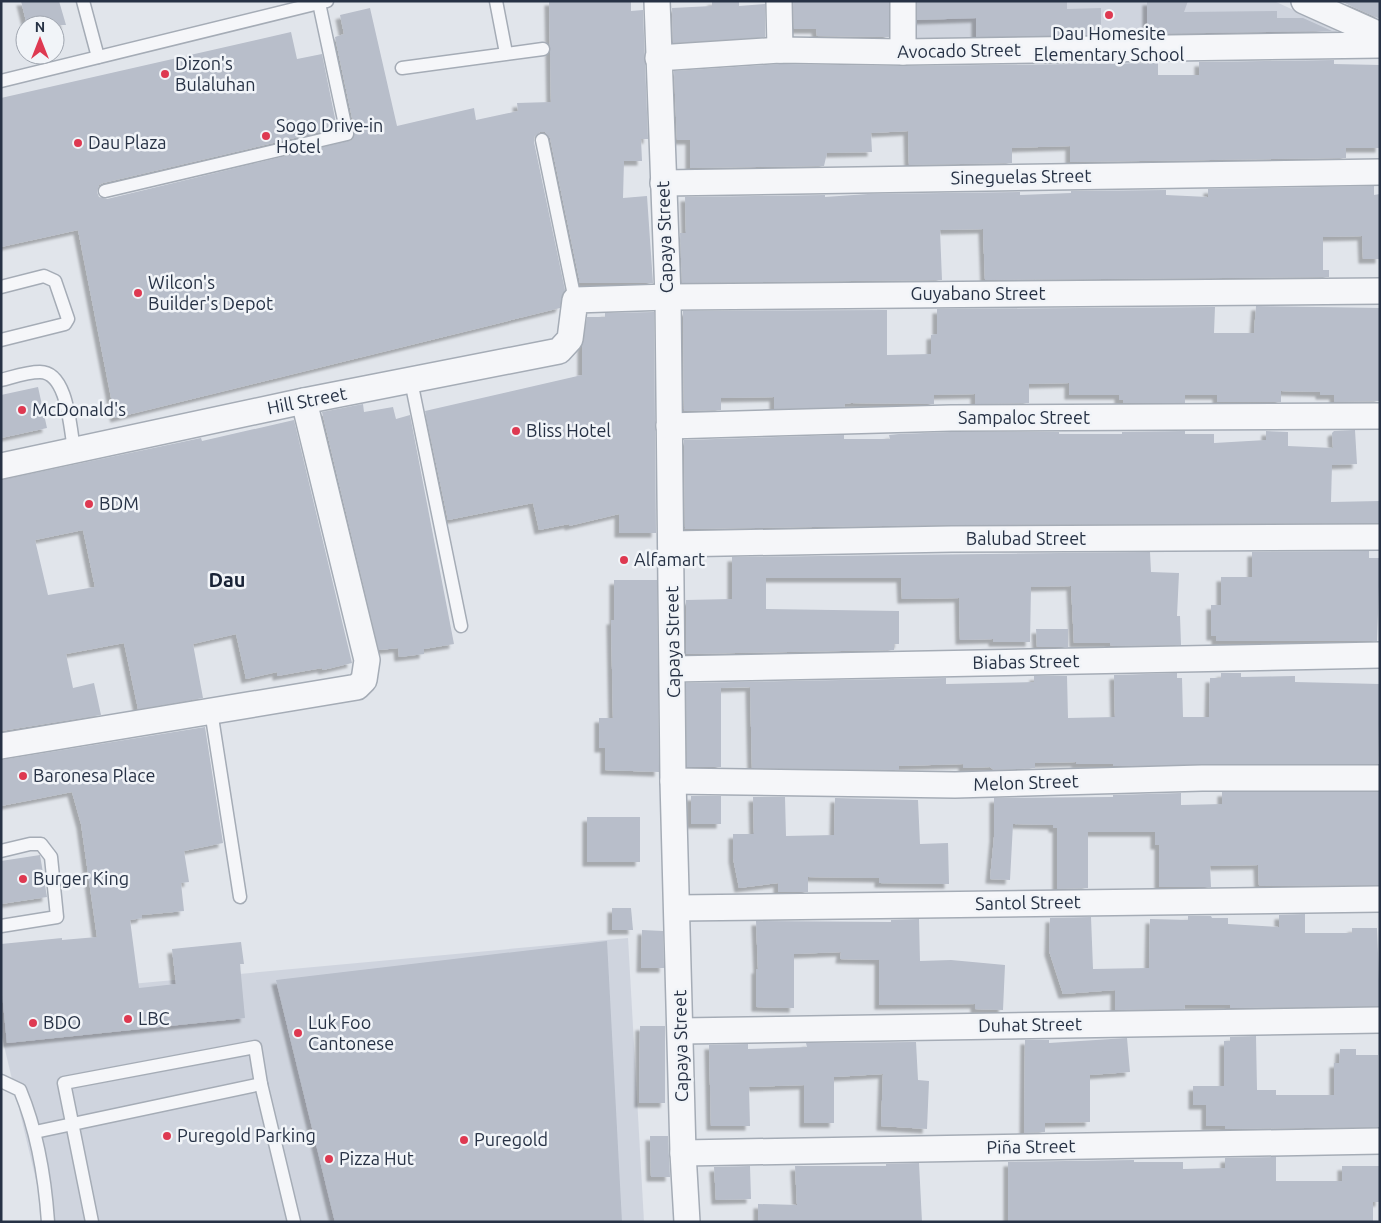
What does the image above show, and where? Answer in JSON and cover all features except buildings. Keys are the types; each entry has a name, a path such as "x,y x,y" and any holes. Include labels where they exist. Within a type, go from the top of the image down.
{"street":[{"name":"Capaya Street","path":"657,1 668,297 673,781 683,1153 687,1222"},
{"path":"779,1 780,50"},
{"path":"902,1 903,52"},
{"path":"1304,1 1380,35"},
{"name":"Avocado Street","path":"658,58 780,50 903,52 1380,45"},
{"name":"Sineguelas Street","path":"663,183 1380,172"},
{"name":"Guyabano Street","path":"575,300 668,297 1380,291"},
{"name":"Hill Street","path":"1,466 304,400 411,381 558,351 570,339 575,300"},
{"path":"1,746 357,687 364,680 367,660 304,400"},
{"name":"Sampaloc Street","path":"669,426 951,418 1380,416"},
{"name":"Balubad Street","path":"672,544 952,539 1380,537"},
{"name":"Biabas Street","path":"673,669 1380,656"},
{"name":"Melon Street","path":"673,781 956,785 1202,778 1380,778"},
{"name":"Santol Street","path":"677,908 1380,899"},
{"name":"Duhat Street","path":"681,1031 1380,1020"},
{"name":"Piña Street","path":"683,1153 1380,1141"}],"lane":[{"path":"83,1 98,57"},
{"path":"496,1 506,53"},
{"path":"1,81 323,2 347,134 105,191"},
{"path":"402,68 543,49"},
{"path":"542,140 575,300"},
{"path":"1,287 44,276 55,281 68,319 65,324 1,340"},
{"path":"1,380 40,372 49,374 58,382 63,391 74,449"},
{"path":"411,381 461,626"},
{"path":"211,711 240,897"},
{"path":"1,850 30,844 42,844 51,858 57,917 1,926"},
{"path":"92,1222 64,1083 255,1047 294,1222"},
{"path":"1,1081 20,1090 35,1132 48,1222"},
{"path":"35,1132 262,1084"}],"shaded area":[{"name":"Dau Homesite Elementary School","path":"912,1 1274,1 1337,30 1335,45 912,44"},
{"path":"628,938 644,1222 46,1222 1,1033 1,996"}],"place":[{"name":"Dau Homesite Elementary School","path":"1109,15"},
{"name":"Dizon's Bulaluhan","path":"165,74"},
{"name":"Sogo Drive-in Hotel","path":"266,136"},
{"name":"Dau Plaza","path":"78,143"},
{"name":"Wilcon's Builder's Depot","path":"138,293"},
{"name":"McDonald's","path":"22,410"},
{"name":"Bliss Hotel","path":"516,431"},
{"name":"BDM","path":"89,504"},
{"name":"Alfamart","path":"624,560"},
{"name":"Baronesa Place","path":"23,776"},
{"name":"Burger King","path":"23,879"},
{"name":"LBC","path":"128,1019"},
{"name":"BDO","path":"33,1023"},
{"name":"Luk Foo Cantonese","path":"298,1033"},
{"name":"Puregold Parking","path":"167,1136"},
{"name":"Puregold","path":"464,1140"},
{"name":"Pizza Hut","path":"329,1159"}],"district":[{"name":"Dau","path":"227,580"}]}
